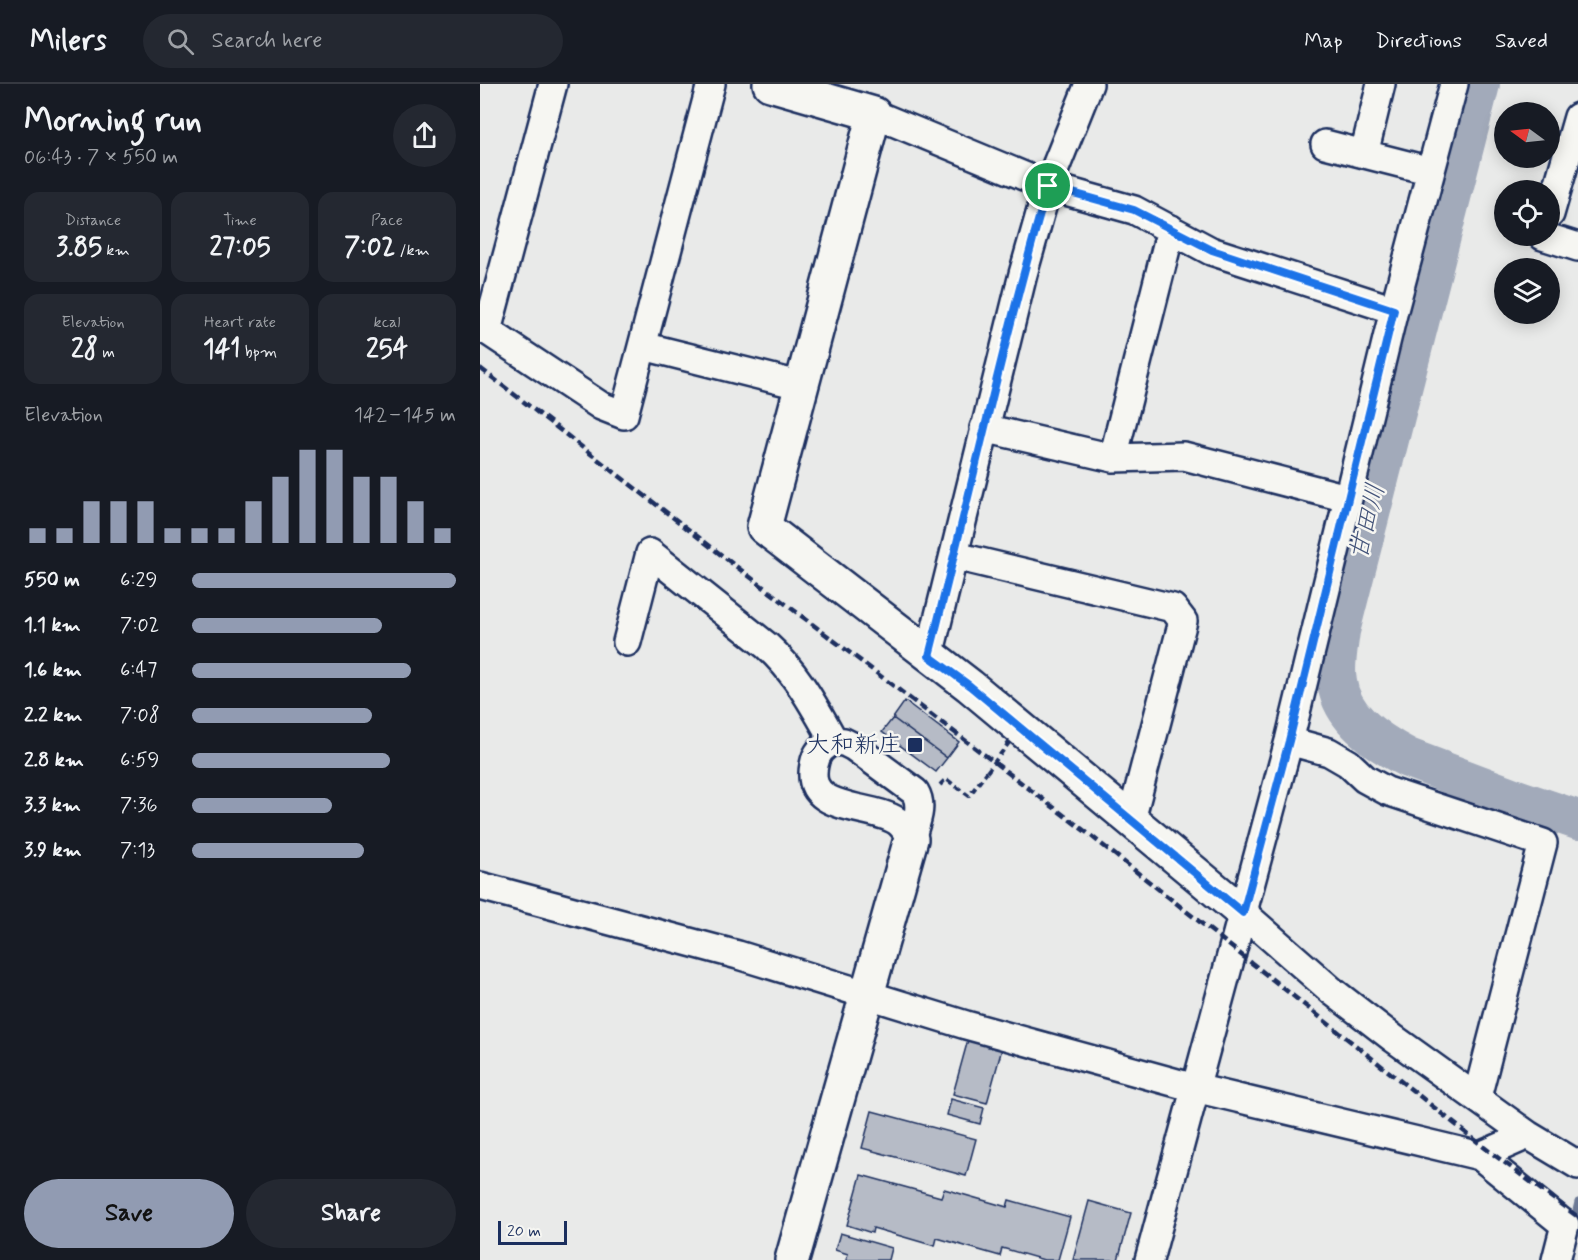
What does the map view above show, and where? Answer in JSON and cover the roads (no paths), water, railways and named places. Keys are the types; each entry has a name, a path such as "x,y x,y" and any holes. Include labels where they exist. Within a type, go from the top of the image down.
{"street":[{"path":"554,84 484,328 601,406 624,415 711,84"},
{"path":"770,84 874,114 1048,186 1134,210 1212,250 1239,261 1394,310"},
{"path":"929,656 1023,274 1048,186 1089,84"},
{"path":"1364,154 1381,84"},
{"path":"1149,1260 1289,741 1394,310 1454,84"},
{"path":"874,114 764,527 970,686 1243,913 1332,991 1528,1135 1572,1162"},
{"path":"1560,180 1578,117"},
{"path":"1325,144 1431,171"},
{"path":"1113,458 1171,229"},
{"path":"1560,241 1578,247"},
{"path":"643,346 803,386"},
{"path":"984,428 1113,458 1184,456 1347,498"},
{"path":"627,642 650,553 785,662 800,682 834,741"},
{"path":"955,556 1173,608 1183,621 1131,820"},
{"path":"792,1260 868,996 919,810 920,800 915,792 844,742 834,741 817,754 813,767 813,783 818,793 827,799 890,817 904,827 911,839"},
{"path":"1289,741 1329,752 1348,762 1365,778 1387,791 1543,843 1477,1097"},
{"path":"480,886 738,955 966,1025 1195,1088 1480,1156 1565,1225 1556,1260"},
{"path":"1480,1156 1528,1135"}],"waterway":[{"name":"甘田川","path":"1480,84 1340,631 1336,676 1340,695 1354,718 1374,737 1397,752 1519,800 1578,820"},
{"path":"1573,1223 1578,1202"}],"railway":[{"path":"480,368 733,564 1090,835 1489,1151 1578,1217"}],"place":[{"name":"大和新庄","path":"915,745"}]}
